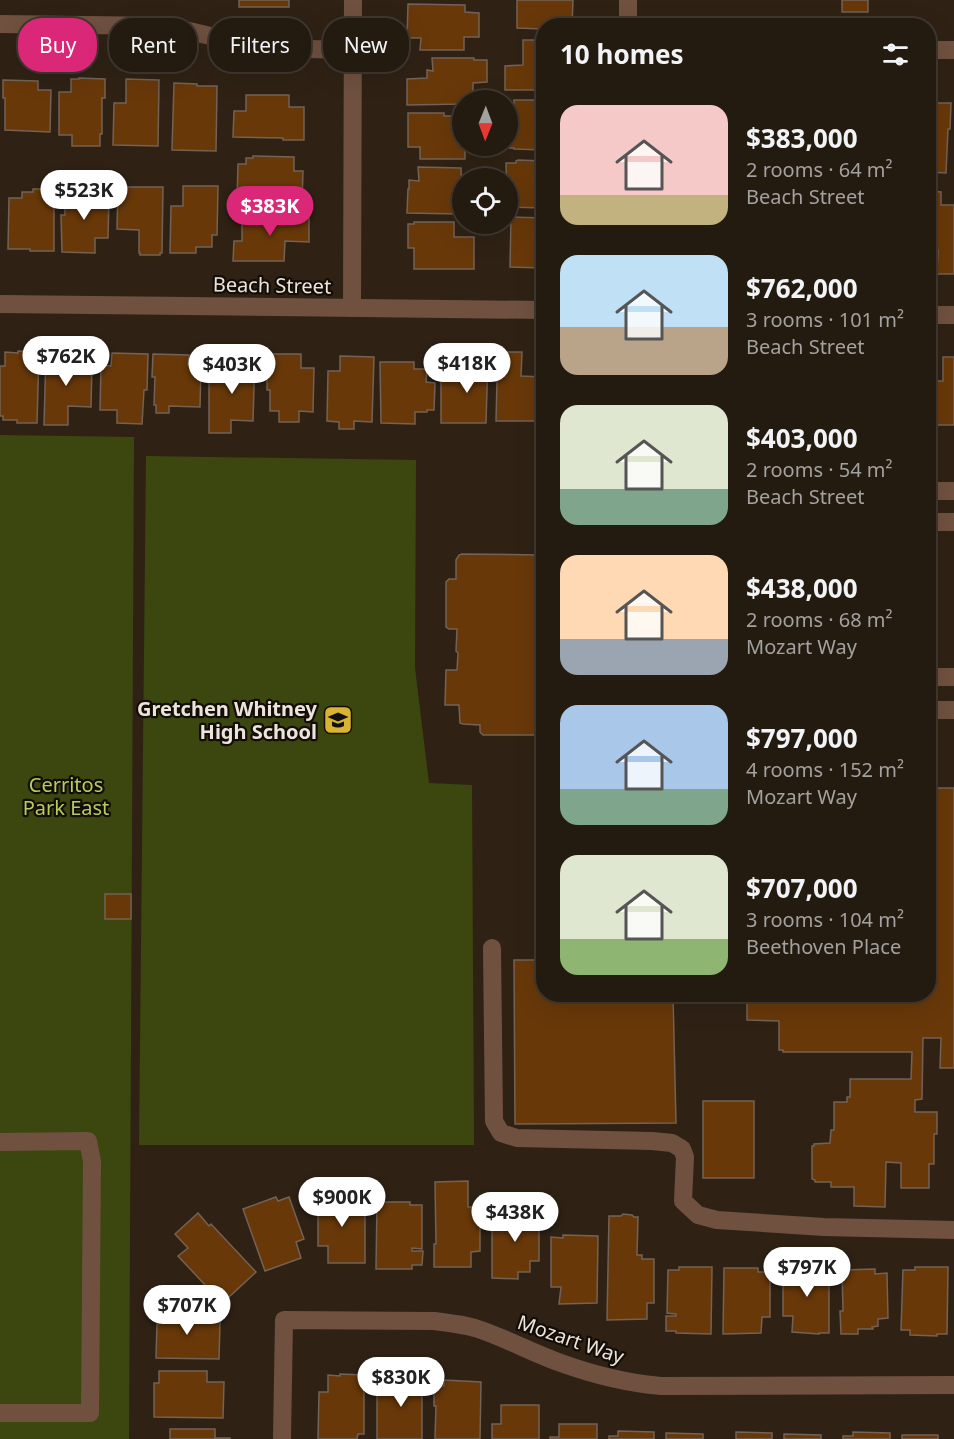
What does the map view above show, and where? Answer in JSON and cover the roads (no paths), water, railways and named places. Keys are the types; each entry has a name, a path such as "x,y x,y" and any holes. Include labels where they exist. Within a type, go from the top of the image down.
{"street":[{"path":"353,0 353,18"},
{"path":"628,0 628,18"},
{"path":"0,24 168,26 261,48 323,49"},
{"path":"936,50 954,50"},
{"path":"352,72 352,308"},
{"name":"Beach Street","path":"0,304 536,310"},
{"path":"936,315 954,315"},
{"path":"936,491 954,491"},
{"path":"936,522 954,522"},
{"path":"936,677 954,677"},
{"path":"936,710 954,710"},
{"path":"492,948 494,1121 501,1133 517,1138 672,1143 682,1149 686,1157 683,1201 698,1215 717,1220 824,1227 954,1230"},
{"path":"0,1142 88,1141 92,1161 90,1413 0,1413"},
{"name":"Mozart Way","path":"282,1439 284,1320 455,1323 477,1329 560,1363 636,1384 661,1386 954,1385"}],"place":[{"name":"Gretchen Whitney High School","path":"338,720"}],"park label":[{"name":"Cerritos Park East","path":"66,796"}]}
